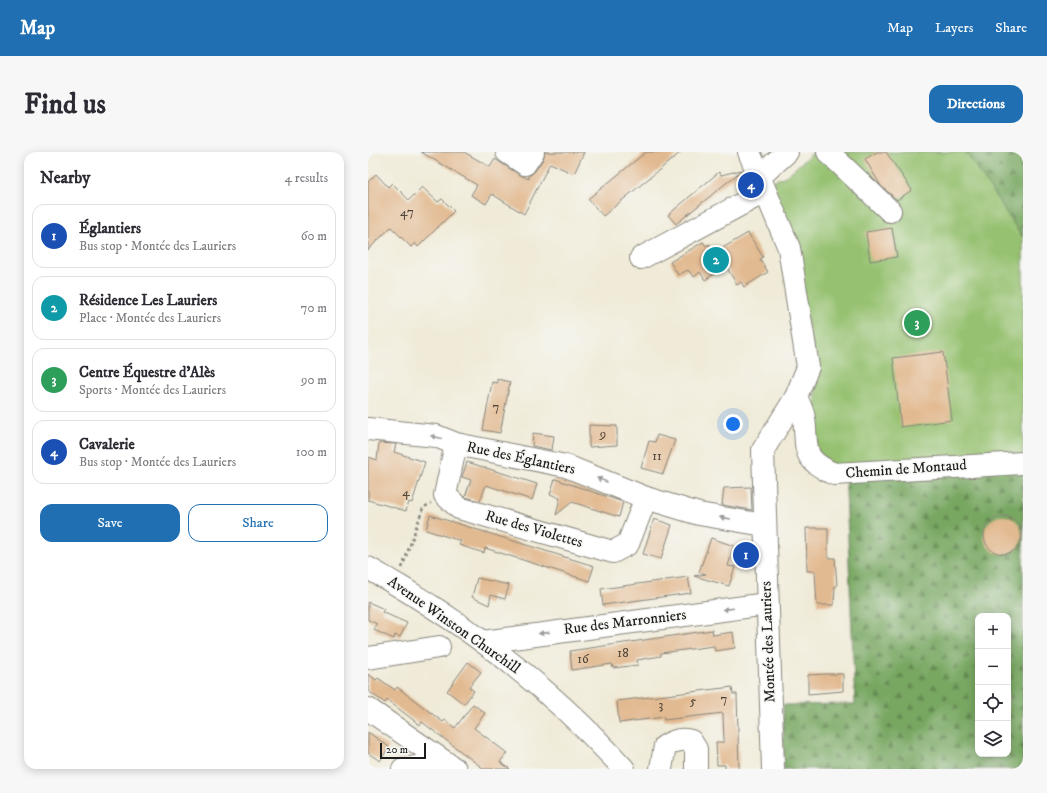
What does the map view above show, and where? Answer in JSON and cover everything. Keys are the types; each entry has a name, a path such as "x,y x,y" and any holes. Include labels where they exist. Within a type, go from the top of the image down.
{"street":[{"path":"507,152 525,164 533,152"},
{"name":"Montée des Lauriers","path":"749,152 761,185 789,248 808,367 796,397 763,450 764,525 773,769"},
{"path":"641,258 761,185 787,152"},
{"path":"828,152 890,211"},
{"name":"Chemin de Montaud","path":"796,397 804,416 806,450 817,466 834,474 1023,463"},
{"name":"Rue des Églantiers","path":"368,429 436,436 456,444 566,466 646,498 699,514 764,525"},
{"path":"445,495 456,444"},
{"name":"Rue des Violettes","path":"445,495 459,508 613,552 628,544 646,498"},
{"name":"Avenue Winston Churchill","path":"368,568 396,584 483,642 554,699 624,769"},
{"name":"Rue des Marronniers","path":"483,642 767,604"},
{"path":"368,658 439,647"},
{"path":"368,709 450,765"},
{"path":"661,769 665,746 684,739 691,741 696,749 696,769"},
{"path":"403,769 450,765"}],"path":[{"path":"396,584 423,508 445,495"}],"green space":[{"path":"814,152 966,152 1023,238 1023,457 829,469 819,460 816,433 816,359 773,181 786,176"},
{"path":"966,152 1023,152 1023,238"},
{"path":"1023,457 1023,769 784,769 783,705 855,704 845,468"}],"building":[{"path":"421,152 464,152 490,167 495,159 518,174 529,179 529,176 535,171 543,159 545,152 584,152 574,174 550,163 524,214 492,194 486,204 471,195 477,185"},
{"path":"646,152 681,152 603,216 588,199"},
{"path":"877,152 886,152 912,190 897,200 881,186 865,159"},
{"path":"742,170 676,224 668,215 719,172 721,175"},
{"path":"376,174 388,187 392,183 409,200 422,187 438,202 442,199 454,211 418,247 415,243 411,247 391,227 368,250 368,182"},
{"path":"892,228 897,257 870,261 866,232"},
{"path":"748,233 763,257 760,259 768,272 744,287 741,282 737,285 726,266 705,280 700,272 694,277 688,270 678,275 670,262 703,242 706,246 709,244 714,253"},
{"path":"943,352 952,420 901,427 893,358"},
{"path":"497,379 510,382 500,433 483,430 492,382 497,383"},
{"path":"589,425 617,426 617,445 589,447"},
{"path":"533,433 554,436 552,450 532,446"},
{"path":"657,435 675,440 663,474 641,468 649,441 655,442"},
{"path":"379,443 396,444 394,452 425,462 412,503 409,502 406,511 368,500 368,457 377,460"},
{"path":"467,462 537,484 532,500 486,485 480,501 465,497 471,480 462,477"},
{"path":"555,479 623,502 619,517 572,502 556,515 560,498 550,494"},
{"path":"751,487 752,510 722,505 724,488"},
{"path":"430,515 594,566 589,581 485,548 484,553 459,545 461,541 426,530"},
{"path":"1003,516 1016,522 1022,535 1016,548 1003,554 990,548 984,535 990,522"},
{"path":"654,519 672,525 661,559 643,554"},
{"path":"806,528 828,528 828,558 835,558 837,586 835,586 834,605 817,605 815,571 807,571"},
{"path":"711,538 734,546 728,566 735,567 729,586 694,576 706,574 699,572"},
{"path":"688,577 691,593 603,605 601,589"},
{"path":"477,578 509,585 505,599 491,595 489,605 472,597"},
{"path":"368,602 384,609 382,612 407,623 400,637 395,635 394,639 374,630 377,624 368,620"},
{"path":"712,630 713,635 733,632 735,648 715,651 714,646 661,653 661,656 637,660 638,665 613,668 612,664 572,670 570,651"},
{"path":"468,662 481,672 469,687 474,691 464,704 447,691"},
{"path":"368,674 376,680 378,678 395,690 397,687 443,722 445,720 455,728 473,704 485,713 474,728 507,753 500,762 510,769 484,769 422,722 420,725 387,700 385,703 368,691"},
{"path":"843,674 843,691 808,694 808,675"},
{"path":"732,687 733,694 737,694 739,769 725,769 725,765 717,765 716,742 724,742 723,713 664,720 664,717 619,723 617,701"},
{"path":"368,732 389,747 380,761 368,753"}],"place":[{"name":"Cavalerie","path":"751,185"},
{"name":"Résidence Les Lauriers","path":"716,260"},
{"name":"Centre Équestre d'Alès","path":"917,323"},
{"name":"Églantiers","path":"746,555"}]}
